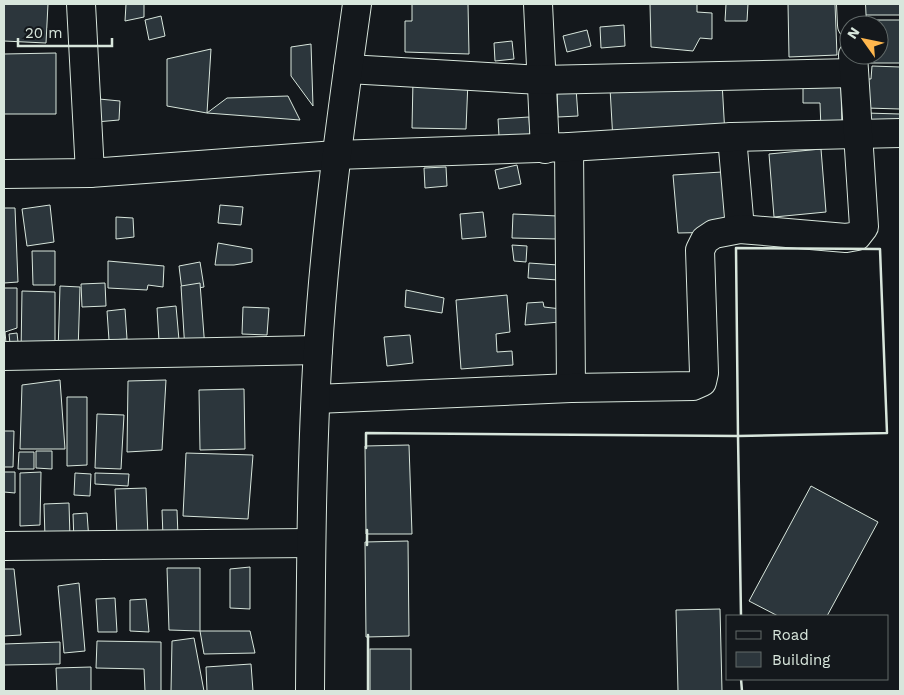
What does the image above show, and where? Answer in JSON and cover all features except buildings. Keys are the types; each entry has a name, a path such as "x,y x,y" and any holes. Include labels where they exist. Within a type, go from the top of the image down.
{"street":[{"path":"81,4 90,173"},
{"path":"310,691 311,543 318,350 336,155 357,4"},
{"path":"538,4 541,80 557,148 571,388"},
{"path":"348,69 541,80 839,65"},
{"path":"316,400 571,388 693,386 702,382 704,373 700,250 706,240 714,234 740,229 846,238 857,236 864,227 853,65"},
{"path":"4,174 90,173 336,155 557,148 732,137 900,133"},
{"path":"732,137 740,229"},
{"path":"4,356 318,350"},
{"path":"4,546 311,543"}],"wall":[{"path":"736,248 880,249 887,433 738,436 736,248"},
{"path":"366,448 366,433 738,436 741,615"},
{"path":"367,530 367,545"},
{"path":"368,635 368,691"},
{"path":"741,680 742,691"}]}
